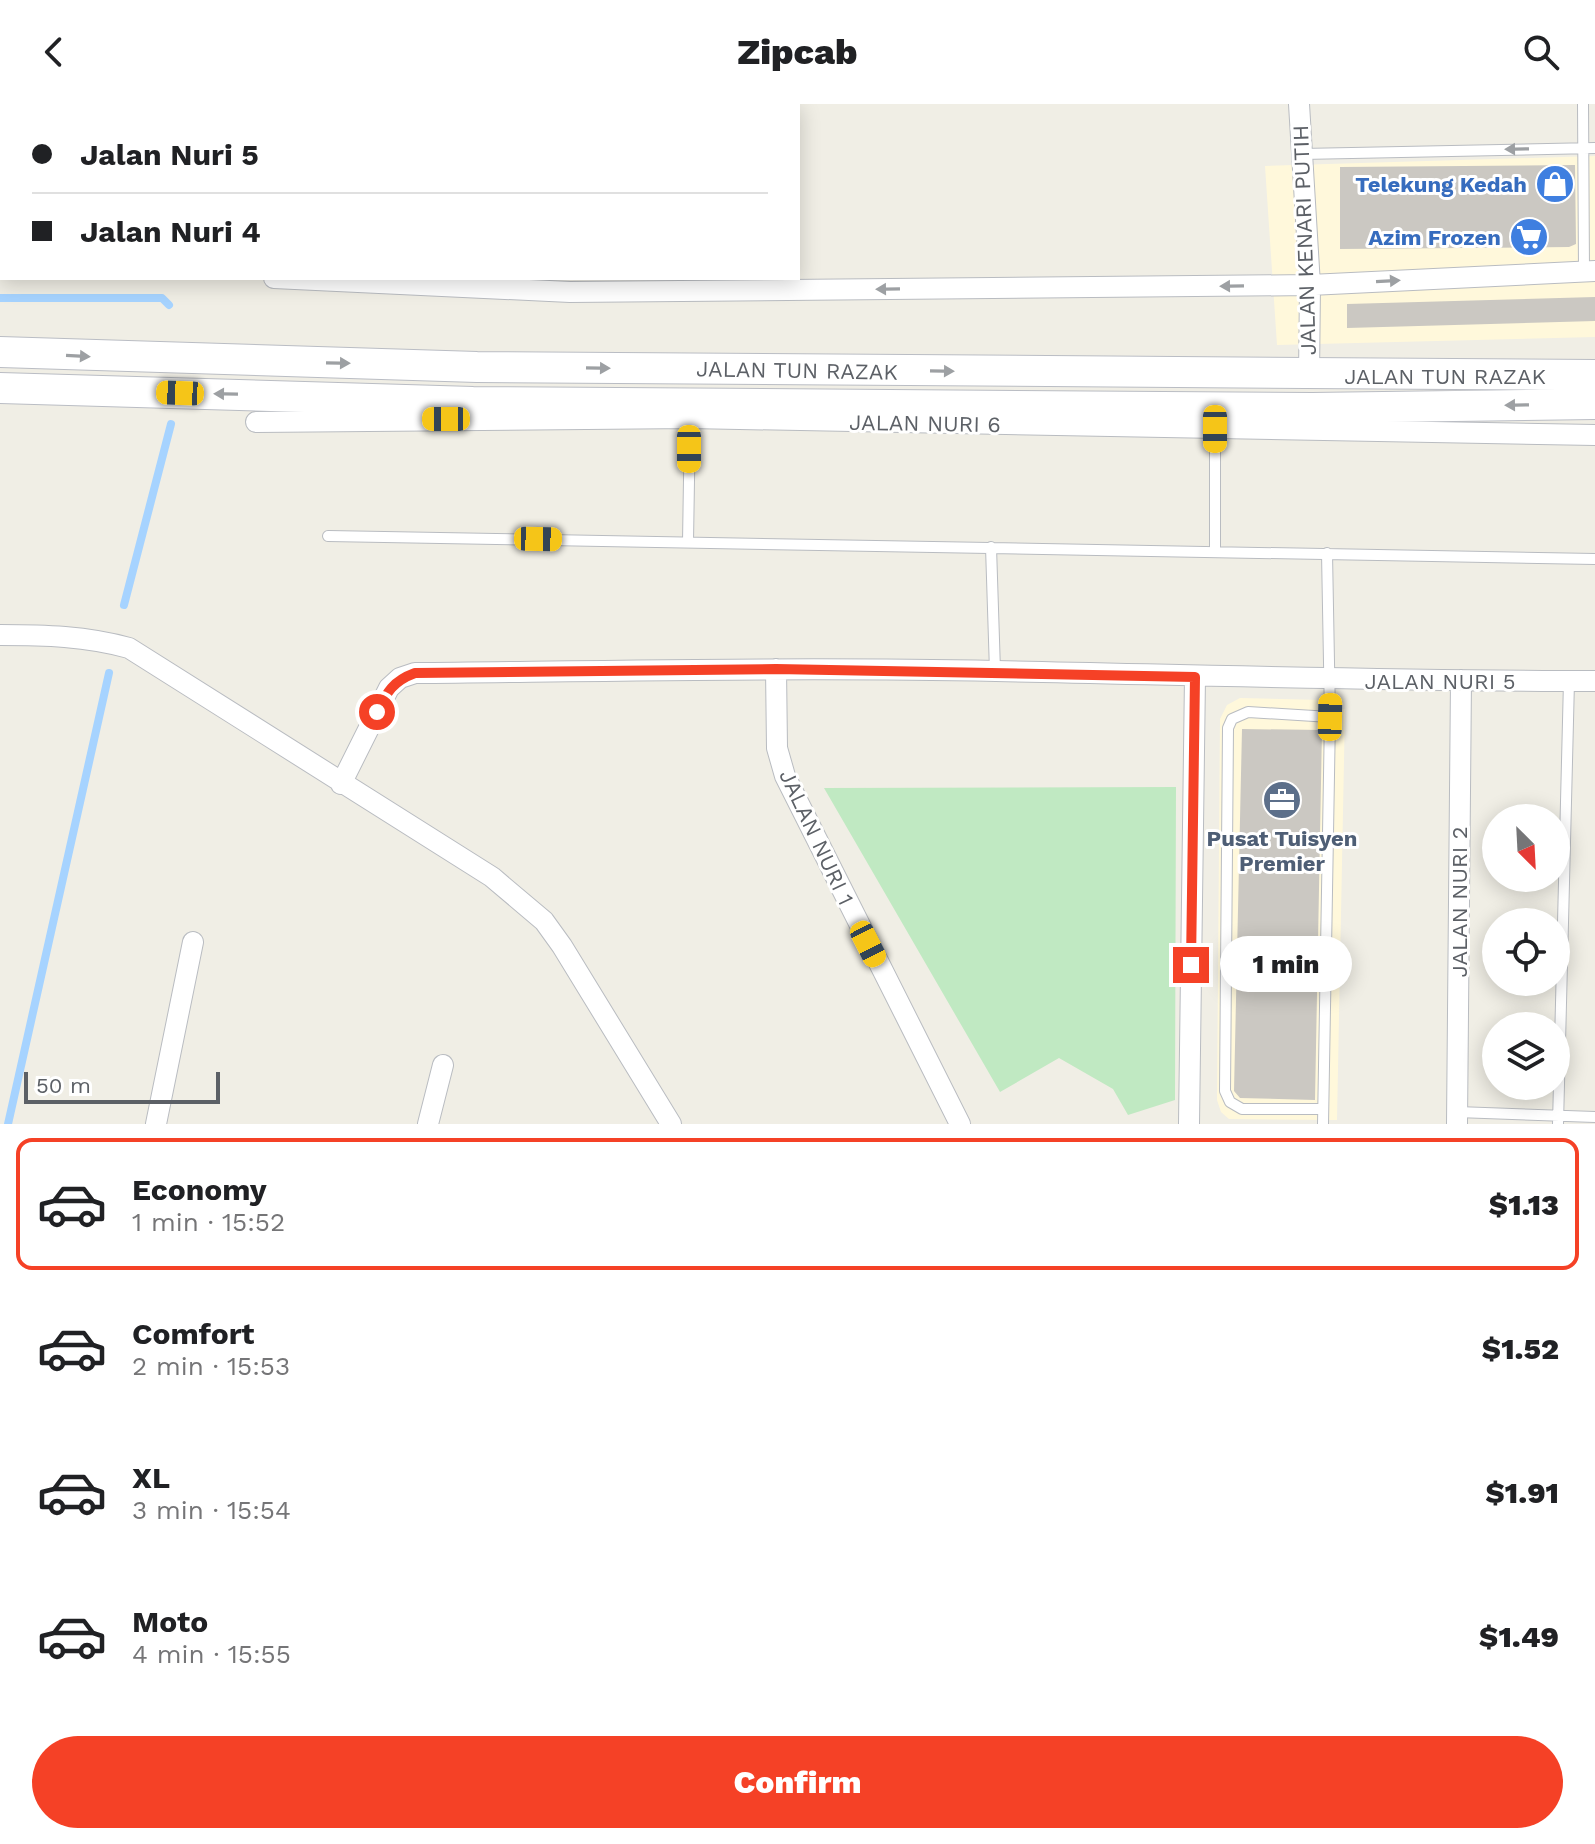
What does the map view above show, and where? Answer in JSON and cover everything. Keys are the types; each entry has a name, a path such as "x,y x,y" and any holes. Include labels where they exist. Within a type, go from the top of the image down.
{"main road":[{"name":"JALAN TUN RAZAK","path":"0,352 477,367 1309,376 1595,375"},
{"name":"JALAN TUN RAZAK","path":"2,389 293,408 473,402 1015,407 1595,404"}],"street":[{"name":"JALAN KENARI PUTIH","path":"1299,104 1310,285 1309,376"},
{"path":"316,280 570,292 1310,285 1590,271"},
{"name":"JALAN NURI 6","path":"256,422 293,408 1595,435"},
{"path":"0,635 49,635 101,640 129,648 492,877 544,921 671,1124"},
{"name":"JALAN NURI 5","path":"341,784 389,688 400,678 415,673 776,669 995,671 1331,681 1595,681"},
{"name":"JALAN NURI 1","path":"776,669 777,748 785,776 960,1124"},
{"path":"1189,1124 1195,677"},
{"name":"JALAN NURI 2","path":"1457,1118 1461,680"},
{"path":"156,1124 193,942"},
{"path":"428,1124 443,1065"}],"lane":[{"path":"1583,104 1589,148 1590,271"},
{"path":"1302,154 1589,148"},
{"path":"688,542 690,418"},
{"path":"1215,429 1215,551"},
{"path":"328,536 1595,559"},
{"path":"991,547 995,671"},
{"path":"1323,1124 1331,681 1327,553"},
{"path":"1558,1120 1569,681"},
{"path":"1323,1109 1242,1109 1230,1102 1225,1091 1228,728 1232,719 1248,712 1330,717"},
{"path":"1457,1118 1558,1120 1595,1117"}],"shaded area":[{"path":"1595,156 1595,337 1277,345 1265,166"},
{"path":"1240,698 1323,700 1323,710 1345,709 1337,1120 1229,1119 1221,1112 1217,1100 1220,719 1227,705"}],"green space":[{"path":"1176,787 1175,1100 1128,1115 1113,1089 1059,1058 1000,1092 824,788"}],"building":[{"path":"1575,165 1576,244 1569,247 1340,249 1340,167"},
{"path":"1595,297 1595,321 1347,328 1347,304"},
{"path":"1242,729 1322,730 1315,1100 1240,1098 1234,1091"}],"waterway":[{"path":"0,298 162,298 169,305"},
{"path":"124,605 171,424"},
{"path":"8,1124 109,673"}],"place":[{"name":"Telekung Kedah","path":"1555,184"},
{"name":"Azim Frozen","path":"1529,237"},
{"name":"Pusat Tuisyen Premier","path":"1282,800"}],"route":[{"path":"377,712 389,688 400,678 415,673 776,669 1195,677 1191,965"}]}
